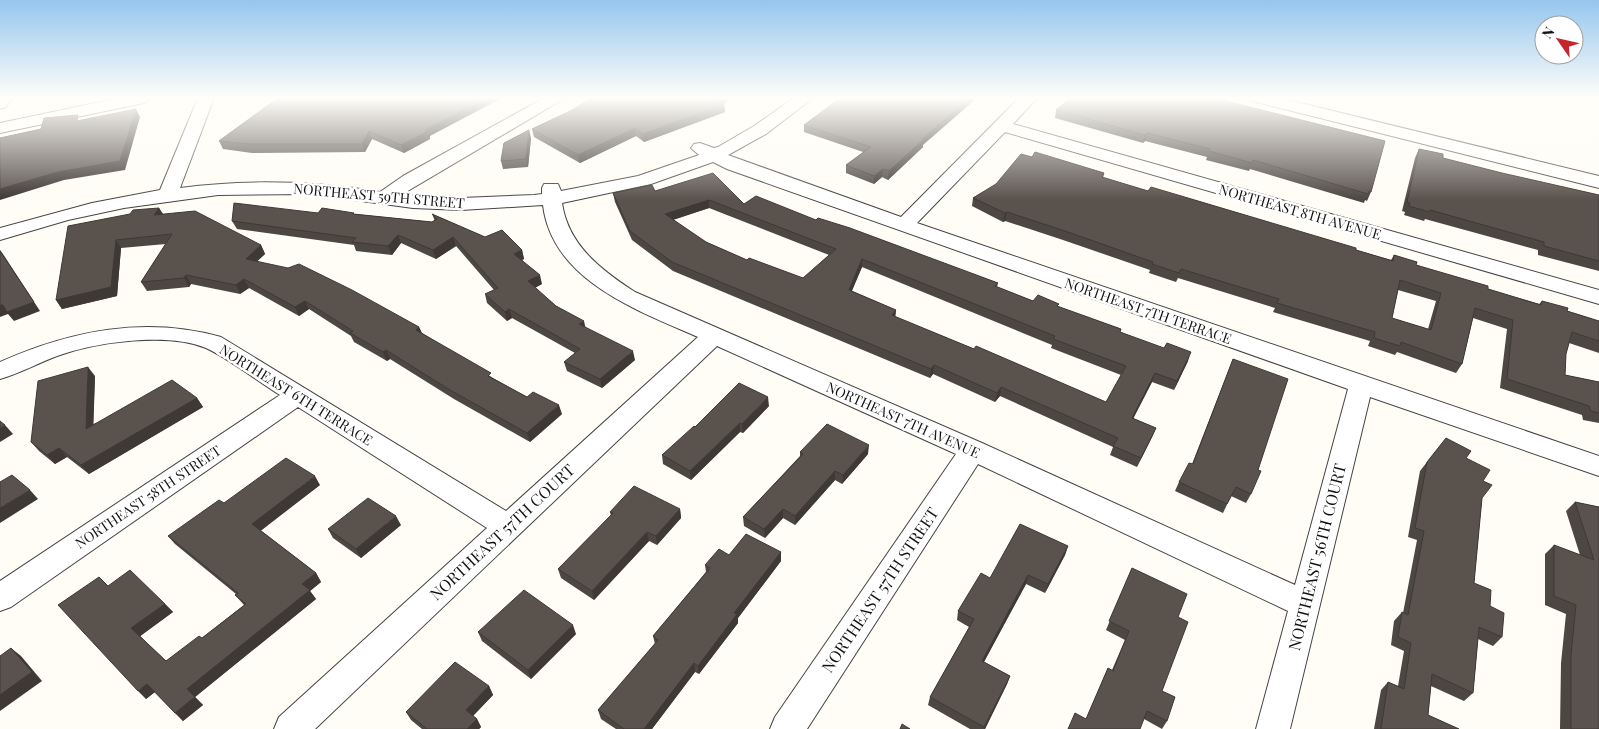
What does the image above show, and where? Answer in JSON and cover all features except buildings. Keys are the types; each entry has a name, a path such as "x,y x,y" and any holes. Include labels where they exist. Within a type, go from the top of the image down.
{"street":[{"path":"169,189 192,132"},
{"path":"391,193 498,132"},
{"path":"706,152 734,132"},
{"path":"552,194 635,181 757,132"},
{"path":"904,225 995,132"},
{"name":"NORTHEAST 8TH AVENUE","path":"1022,132 1599,297"},
{"path":"1396,132 1599,182"},
{"name":"NORTHEAST 7TH TERRACE","path":"706,152 904,225 1361,386 1599,466"},
{"name":"NORTHEAST 59TH STREET","path":"0,224 91,198 169,189 284,188 391,193 423,203 489,205 552,194"},
{"name":"NORTHEAST 59TH STREET","path":"0,234 169,189"},
{"name":"NORTHEAST 7TH AVENUE","path":"552,194 558,228 579,258 599,279 627,297 973,450 1306,605"},
{"name":"NORTHEAST 6TH TERRACE","path":"0,371 64,346 98,337 142,331 188,335 213,342 508,527"},
{"name":"NORTHEAST 57TH COURT","path":"291,729 713,336"},
{"name":"NORTHEAST 56TH COURT","path":"1273,729 1361,386"},
{"name":"NORTHEAST 58TH STREET","path":"0,598 297,396"},
{"name":"NORTHEAST 57TH STREET","path":"787,729 973,450"}]}
